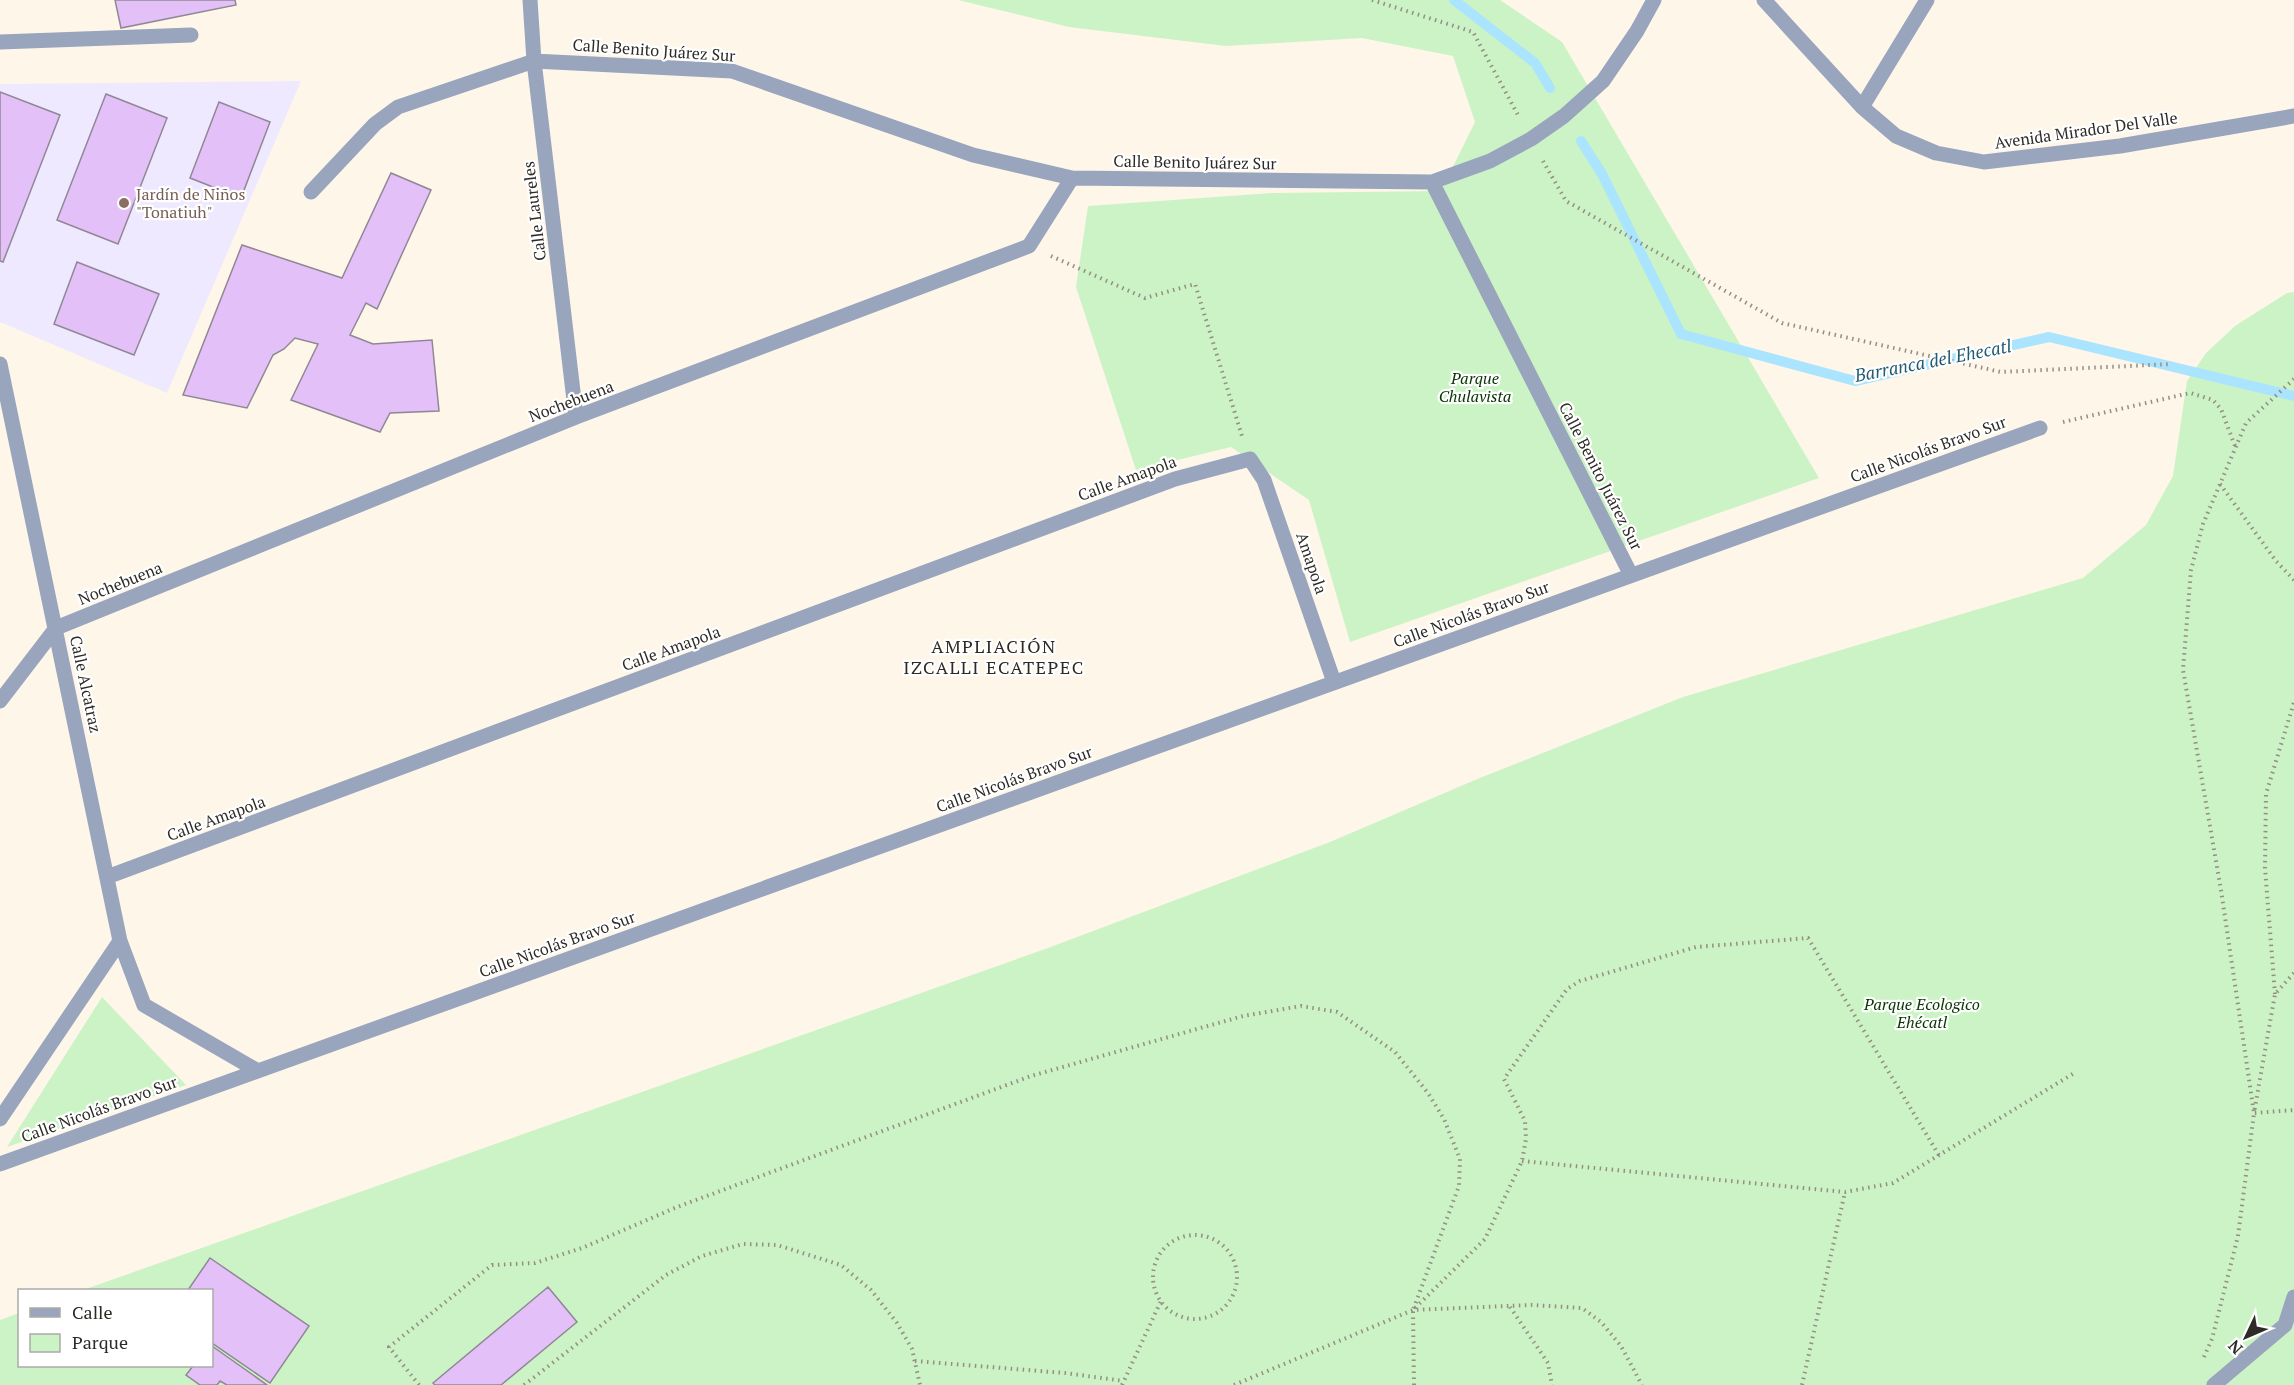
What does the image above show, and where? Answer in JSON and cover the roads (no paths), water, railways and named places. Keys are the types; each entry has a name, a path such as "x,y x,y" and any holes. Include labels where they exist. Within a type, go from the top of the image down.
{"street":[{"name":"Calle Laureles","path":"530,0 534,61 576,417"},
{"path":"1432,182 1490,161 1531,139 1564,116 1603,81 1637,31 1654,0"},
{"name":"Avenida Mirador Del Valle","path":"1764,0 1862,107 1896,136 1935,153 1984,162 2120,146 2294,116"},
{"path":"1862,107 1927,0"},
{"path":"0,42 191,35"},
{"name":"Calle Benito Juárez Sur","path":"534,61 732,71 973,154 1072,178 1432,182 1631,575"},
{"path":"311,192 375,124 398,107 534,61"},
{"name":"Nochebuena","path":"56,628 576,417 1029,246 1072,178"},
{"name":"Calle Alcatraz","path":"0,364 120,941 144,1005 258,1071"},
{"name":"Calle Nicolás Bravo Sur","path":"0,1164 2040,428"},
{"name":"Amapola","path":"1250,459 1264,480 1334,682"},
{"name":"Calle Amapola","path":"107,877 1175,479 1250,459"},
{"path":"0,701 56,628"},
{"path":"0,1119 120,941"},
{"path":"2214,1385 2285,1324 2294,1297"}],"waterway":[{"name":"Barranca del Ehecatl","path":"1454,0 1535,63 1550,88"},
{"name":"Barranca del Ehecatl","path":"1581,141 1602,174 1681,334 1855,381 2049,337 2294,396"}],"place":[{"name":"Jardín de Niños \"Tonatiuh\"","path":"124,203"}],"district":[{"name":"AMPLIACIÓN IZCALLI ECATEPEC","path":"994,657"}],"park label":[{"name":"Parque Chulavista","path":"1475,387"},
{"name":"Parque Ecologico Ehécatl","path":"1922,1013"}]}
